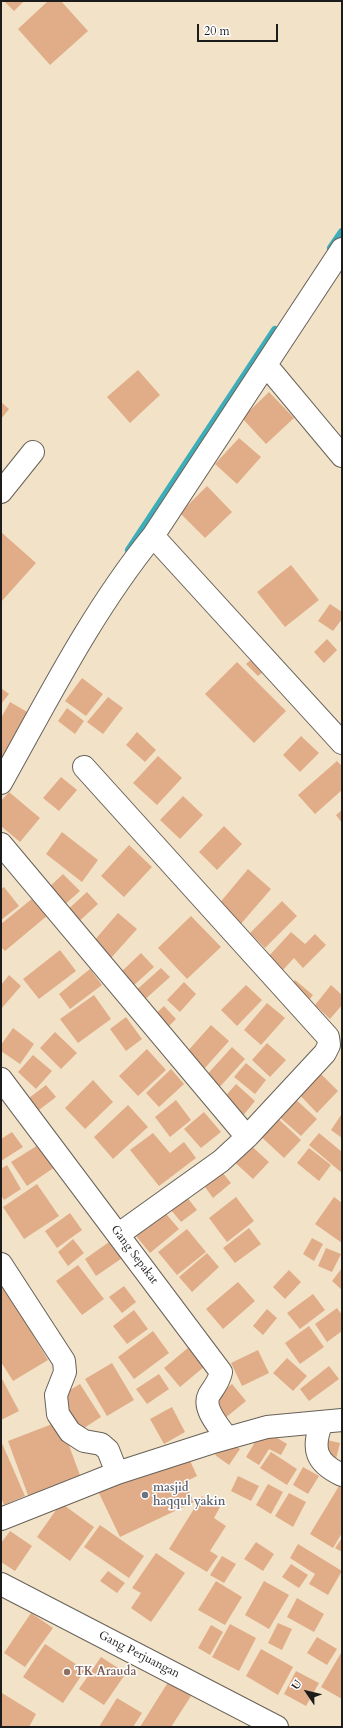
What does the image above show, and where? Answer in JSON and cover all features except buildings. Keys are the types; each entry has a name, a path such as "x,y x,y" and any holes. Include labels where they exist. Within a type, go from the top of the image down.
{"street":[{"path":"1,783 97,613 153,536 342,249"},
{"path":"266,365 342,456"},
{"path":"1,492 33,452"},
{"path":"153,536 342,743"},
{"path":"84,767 328,1037 329,1045 325,1053 247,1137 221,1161 119,1234"},
{"path":"1,844 247,1137"},
{"name":"Gang Sepakat","path":"1,1079 119,1234 221,1372 220,1379 208,1397 207,1406 227,1438"},
{"path":"1,1264 64,1360 65,1372 56,1396 58,1414 70,1432 84,1440 101,1444 108,1450 117,1473"},
{"path":"1,1519 117,1473 227,1438 267,1427 332,1421"},
{"path":"332,1421 316,1440 318,1455 328,1467 342,1475"},
{"name":"Gang Perjuangan","path":"1,1584 277,1727"}],"waterway":[{"path":"331,248 342,232"},
{"path":"129,550 275,330"}],"place":[{"name":"masjid haqqul yakin","path":"145,1495"},
{"name":"TK Arauda","path":"67,1672"}]}
